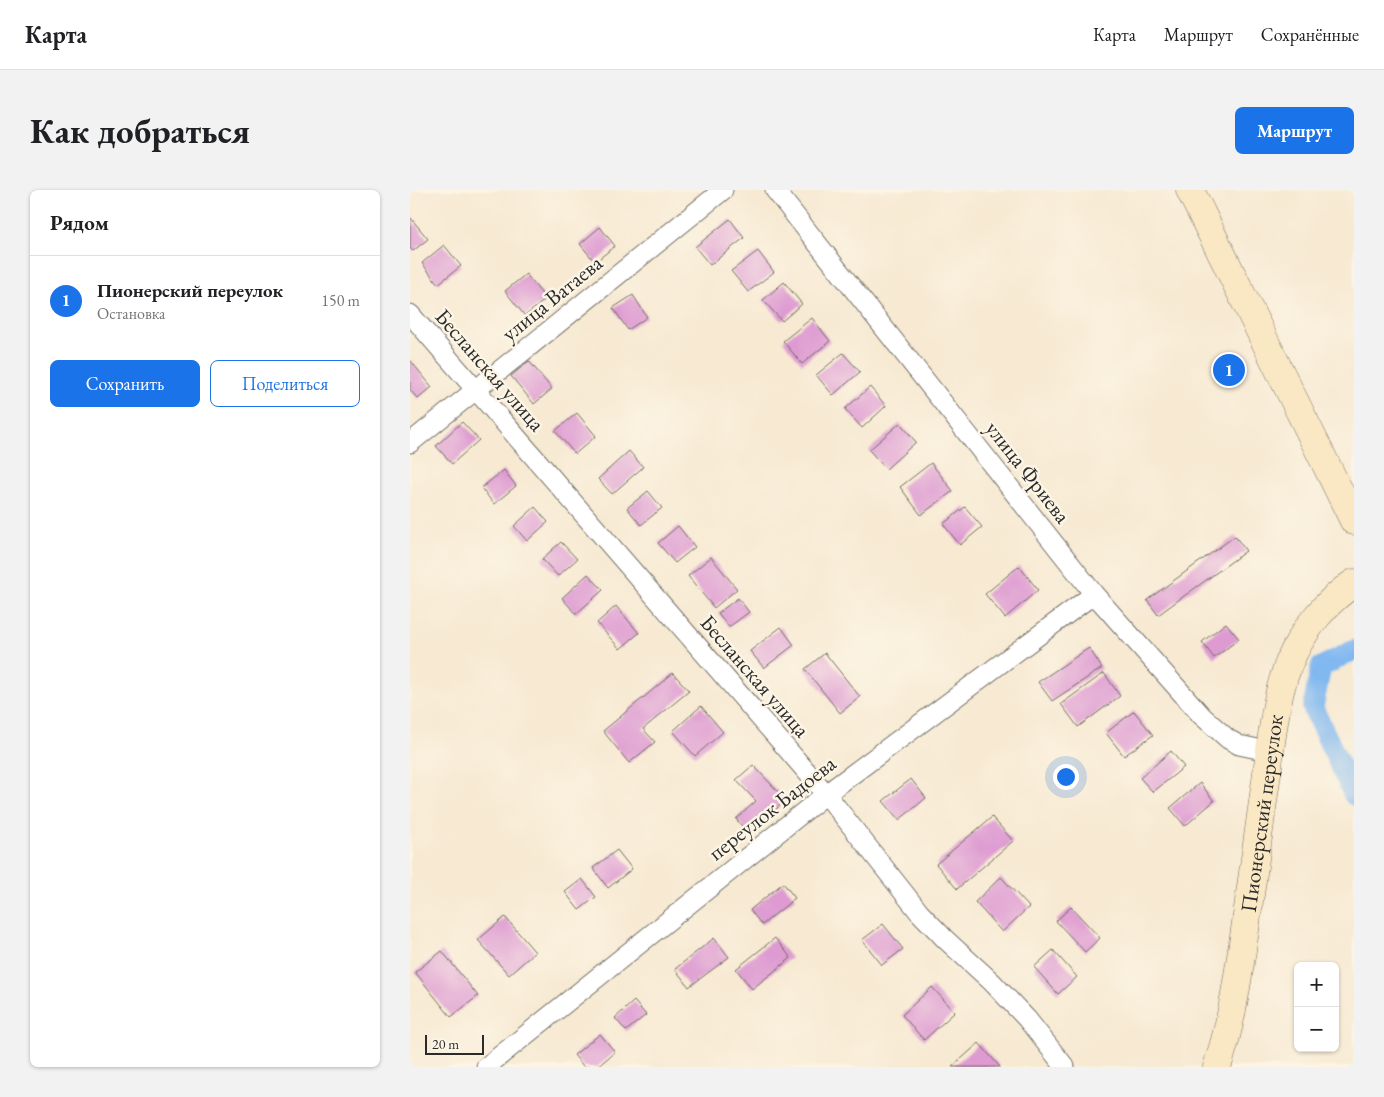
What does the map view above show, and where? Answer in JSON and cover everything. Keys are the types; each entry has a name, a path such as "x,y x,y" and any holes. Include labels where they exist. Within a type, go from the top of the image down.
{"street":[{"name":"улица Ватаева","path":"410,442 723,190"},
{"name":"улица Фриева","path":"774,190 1094,594 1202,716 1228,739 1239,745 1258,749 1270,748"},
{"path":"1190,190 1354,521"},
{"name":"Бесланская улица","path":"410,314 826,794 919,912 946,940 992,982 1021,1013 1065,1067"},
{"name":"Пионерский переулок","path":"1217,1067 1225,1043 1238,977 1270,748 1281,688 1292,655 1306,631 1325,607 1354,584"},
{"name":"переулок Бадоева","path":"486,1067 826,794 1094,594"}],"building":[{"path":"410,217 428,239 413,251 410,248"},
{"path":"730,219 744,238 710,265 695,247"},
{"path":"600,227 615,246 595,262 580,244"},
{"path":"444,245 461,266 438,284 422,263"},
{"path":"758,251 774,272 748,292 731,271"},
{"path":"526,274 546,299 525,316 505,291"},
{"path":"784,282 802,304 782,321 763,300"},
{"path":"633,295 647,317 628,330 613,308"},
{"path":"812,318 830,341 802,364 783,341"},
{"path":"843,353 860,372 833,395 816,375"},
{"path":"410,360 432,387 418,399 410,390"},
{"path":"529,361 552,389 534,404 511,376"},
{"path":"870,387 886,406 862,428 845,409"},
{"path":"577,413 596,436 575,454 555,431"},
{"path":"462,422 479,440 452,464 436,446"},
{"path":"900,423 916,442 886,469 869,450"},
{"path":"629,451 643,467 612,494 598,479"},
{"path":"931,463 953,491 921,515 900,487"},
{"path":"504,470 516,486 494,504 481,488"},
{"path":"648,491 662,508 641,525 627,508"},
{"path":"535,507 548,522 527,541 514,526"},
{"path":"965,507 982,527 960,545 943,524"},
{"path":"678,526 695,547 675,563 658,543"},
{"path":"1235,536 1246,551 1158,615 1147,600"},
{"path":"561,542 577,559 558,576 542,559"},
{"path":"711,557 737,589 714,608 688,576"},
{"path":"1019,566 1038,590 1005,618 985,594"},
{"path":"588,574 603,590 576,614 562,598"},
{"path":"738,598 749,612 729,627 718,613"},
{"path":"616,606 639,633 620,649 597,623"},
{"path":"1226,623 1239,639 1214,658 1202,642"},
{"path":"781,627 794,645 764,668 750,651"},
{"path":"1089,648 1102,668 1052,701 1038,682"},
{"path":"825,653 860,697 840,713 805,669"},
{"path":"673,673 689,691 643,729 655,742 629,763 603,731"},
{"path":"1104,673 1120,696 1078,727 1061,704"},
{"path":"701,706 723,732 695,756 673,731"},
{"path":"1134,711 1153,735 1124,756 1106,733"},
{"path":"1171,751 1184,767 1153,792 1140,778"},
{"path":"753,765 786,800 749,834 736,819 756,801 736,780"},
{"path":"911,779 926,798 899,820 883,801"},
{"path":"1200,783 1214,801 1185,826 1170,808"},
{"path":"992,817 1013,841 957,889 936,864"},
{"path":"617,850 632,869 608,888 593,868"},
{"path":"1001,877 1029,907 1002,932 975,902"},
{"path":"582,879 596,897 579,910 565,892"},
{"path":"783,883 795,898 762,925 750,910"},
{"path":"1071,907 1100,938 1085,952 1056,921"},
{"path":"505,917 535,952 509,975 478,940"},
{"path":"883,924 903,949 882,965 862,940"},
{"path":"714,938 729,957 689,987 675,969"},
{"path":"775,938 791,958 752,989 736,969"},
{"path":"1053,950 1077,977 1058,994 1034,967"},
{"path":"442,951 478,996 451,1017 415,972"},
{"path":"932,987 955,1012 924,1040 902,1015"},
{"path":"634,1001 646,1015 626,1031 615,1018"},
{"path":"600,1034 615,1052 597,1067 584,1067 574,1055"},
{"path":"979,1043 1000,1067 952,1067"}],"waterway":[{"path":"1354,650 1321,667 1313,708 1354,795"}],"place":[{"name":"Пионерский переулок","path":"1229,370"}]}
